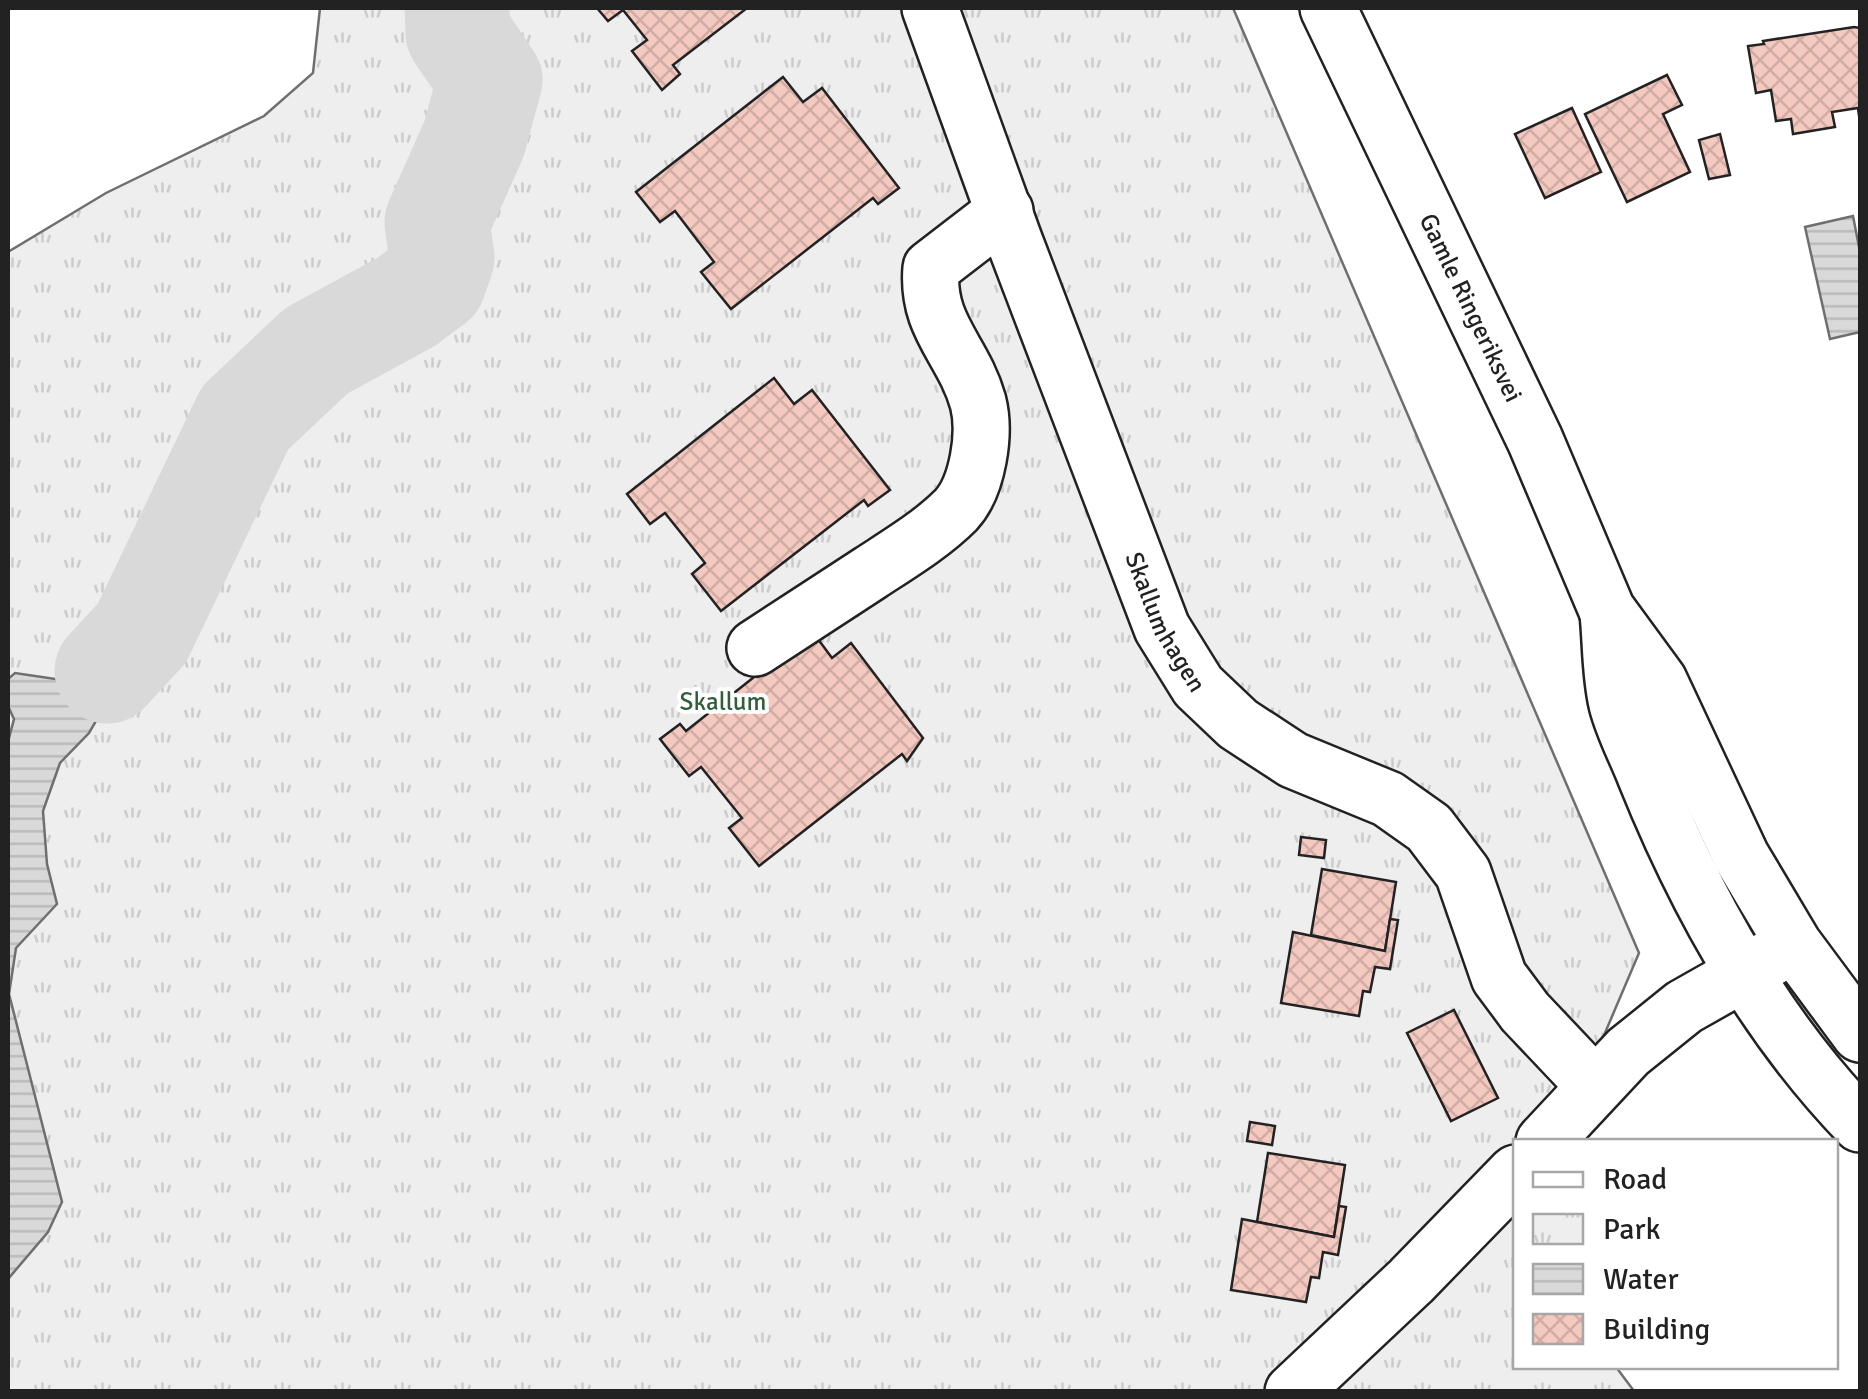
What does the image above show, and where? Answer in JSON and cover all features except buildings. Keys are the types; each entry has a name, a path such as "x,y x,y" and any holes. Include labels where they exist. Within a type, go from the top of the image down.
{"street":[{"name":"Skallumhagen","path":"930,8 1162,628 1198,686 1238,724 1293,760 1388,798 1429,828 1463,873 1499,977 1525,1012 1595,1086"},
{"name":"Gamle Ringeriksvei","path":"1328,8 1536,440 1607,610 1659,681 1742,856 1794,944 1860,1034"},
{"path":"755,648 918,542 958,507 982,454 978,404 957,352 933,313 928,292 931,268 1005,211"},
{"name":"Gamle Ringeriksvei","path":"1607,610 1617,705 1658,807 1744,974 1789,1044 1860,1124"},
{"path":"1547,1139 1628,1052 1684,1007 1794,944"},
{"path":"1293,1392 1411,1281 1513,1176"}],"green space":[{"name":"Skallum","path":"320,8 1233,8 1639,953 1560,1139 1513,1139 1513,1369 1618,1369 1634,1391 8,1392 8,252 106,193 264,116 313,73"}],"water":[{"path":"1853,216 1860,252 1860,332 1830,339 1805,227"},
{"path":"98,666 120,680 89,733 60,763 43,811 47,864 57,904 16,948 9,994 62,1202 48,1232 8,1279 8,742 14,719 8,706 8,679 15,673 62,680"}],"waterway":[{"path":"107,671 142,633 245,418 316,351 406,302 434,281 442,258 437,222 474,139 490,80 458,33 457,8"}]}
